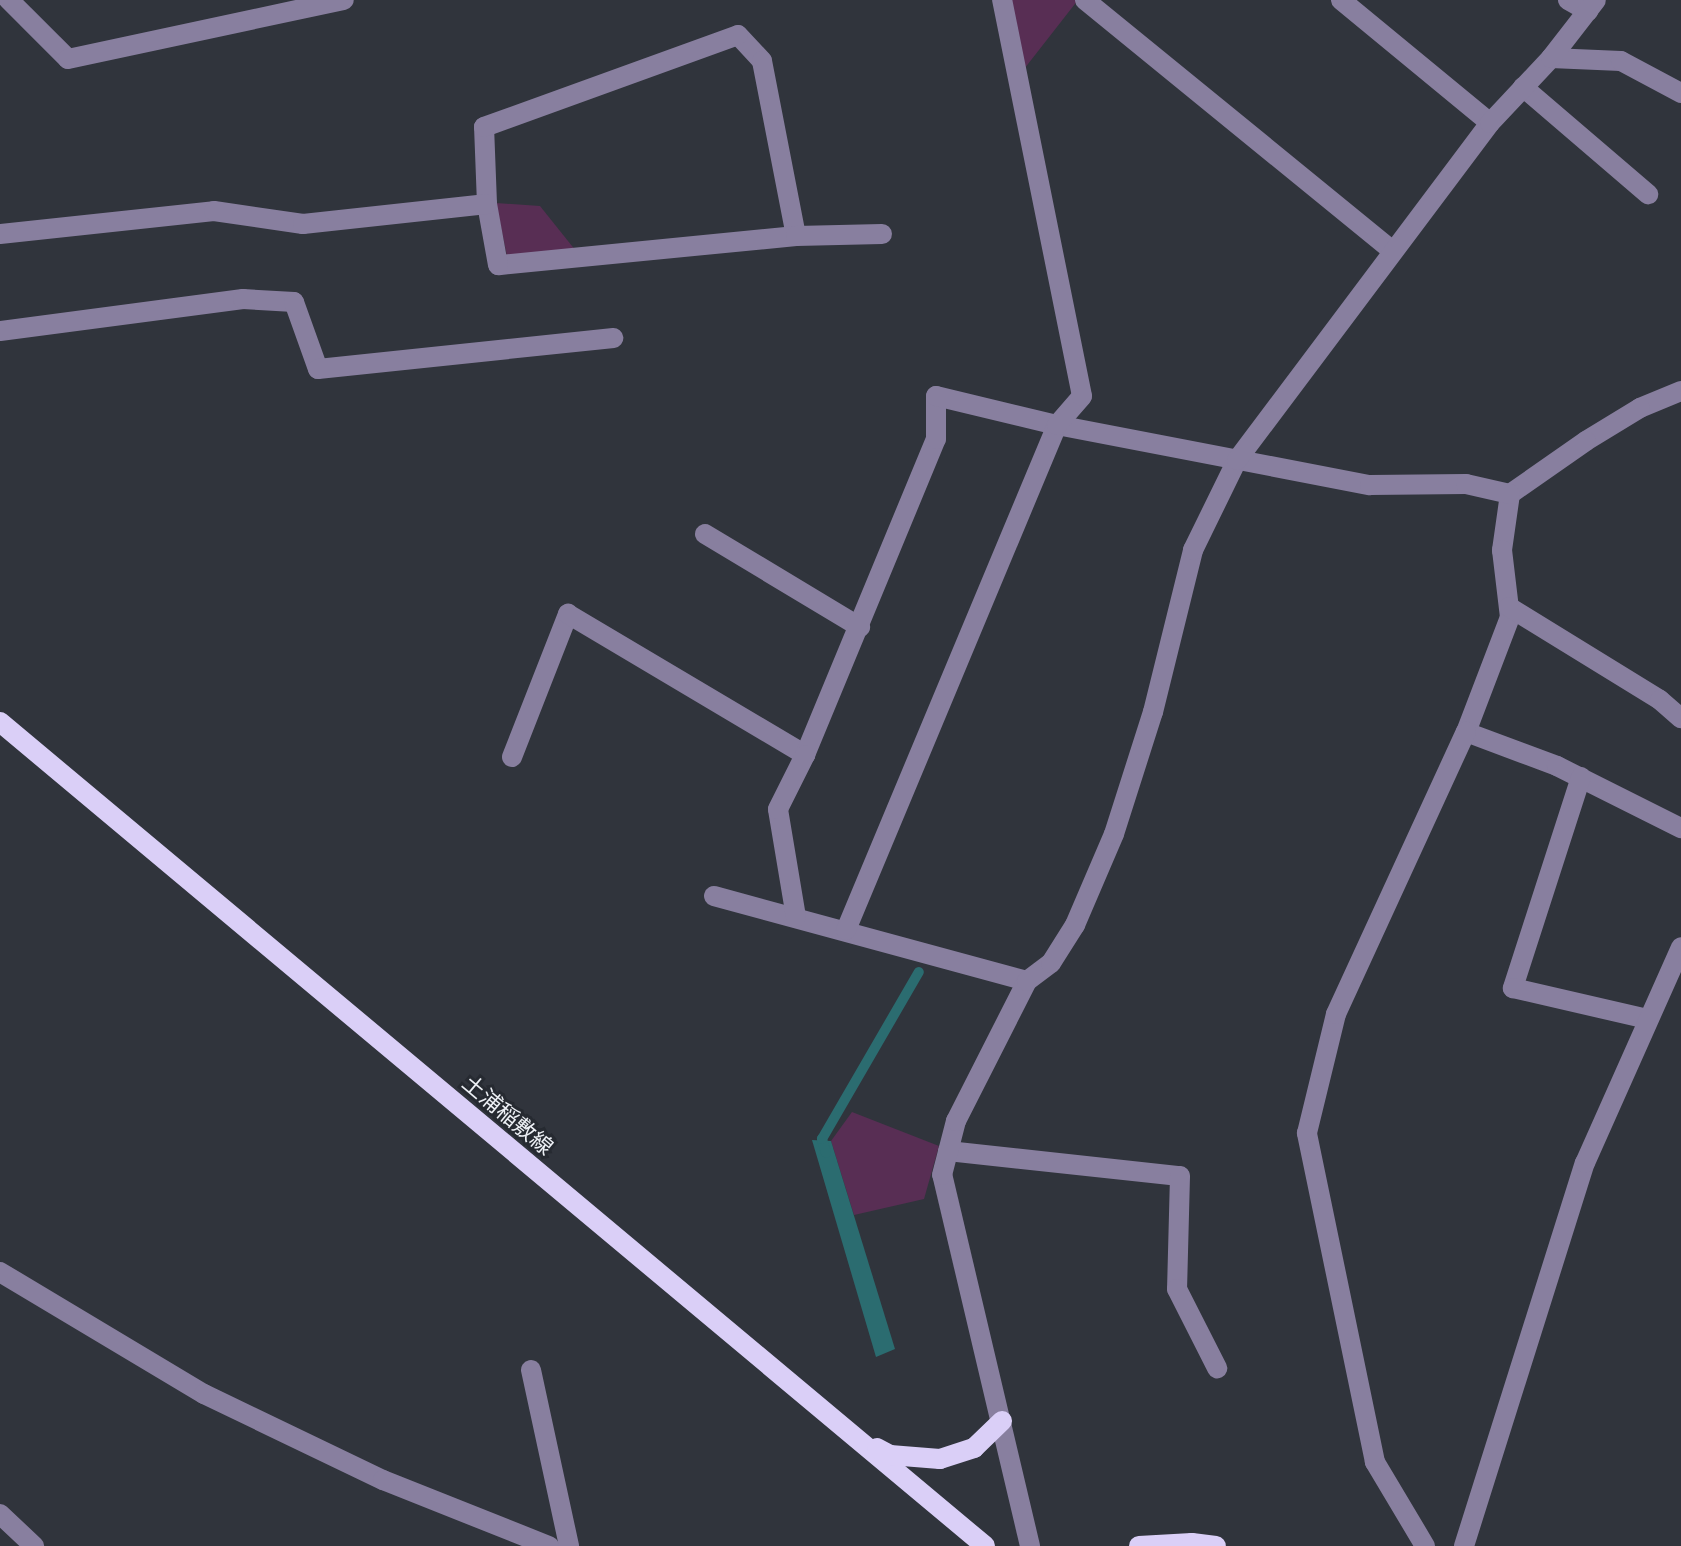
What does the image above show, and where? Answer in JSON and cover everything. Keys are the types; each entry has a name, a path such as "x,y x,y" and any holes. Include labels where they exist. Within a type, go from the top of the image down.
{"main road":[{"name":"土浦稲敷線","path":"0,722 985,1546"},
{"path":"856,1437 890,1455 940,1459 974,1448 1002,1421"},
{"path":"1139,1546 1192,1543 1216,1546"}],"street":[{"path":"9,0 68,59 344,0"},
{"path":"846,930 1057,425 1082,396 1002,0"},
{"path":"1085,0 1391,250"},
{"path":"1341,0 1490,123"},
{"path":"1030,1546 942,1175 956,1121 1027,981 1051,963 1075,925 1114,834 1153,712 1193,550 1237,460 1391,250 1490,123 1551,58 1592,5 1568,0"},
{"path":"796,236 762,61 738,35 484,127 487,204 498,265 796,236 882,234"},
{"path":"1551,58 1621,61 1681,93"},
{"path":"1523,87 1648,194"},
{"path":"0,234 214,211 303,224 487,204"},
{"path":"0,331 243,299 294,302 318,369 613,338"},
{"path":"1425,1546 1375,1462 1307,1133 1336,1014 1466,732 1510,617 1502,550 1510,494 1640,408 1681,391"},
{"path":"796,917 778,809 805,755 860,627 936,439 936,396 1057,425 1370,485 1466,484 1510,494"},
{"path":"705,534 860,627"},
{"path":"1509,607 1660,700 1681,718"},
{"path":"512,757 568,614 805,755"},
{"path":"1466,732 1581,777 1681,828"},
{"path":"1581,777 1513,988 1647,1019"},
{"path":"714,896 1027,981"},
{"path":"1464,1546 1585,1163 1681,947"},
{"path":"948,1151 1180,1176 1177,1289 1217,1368"},
{"path":"0,1272 204,1394 506,1539 549,1546"},
{"path":"531,1370 569,1546"},
{"path":"0,1514 34,1546"}],"shaded area":[{"path":"1006,0 1078,0 1021,73"},
{"path":"496,203 540,206 576,251 507,256"},
{"path":"852,1112 939,1146 924,1199 854,1215 831,1141"}],"water":[{"path":"812,1140 831,1141 895,1349 876,1357"}],"waterway":[{"path":"826,1153 822,1139 919,972"}]}
